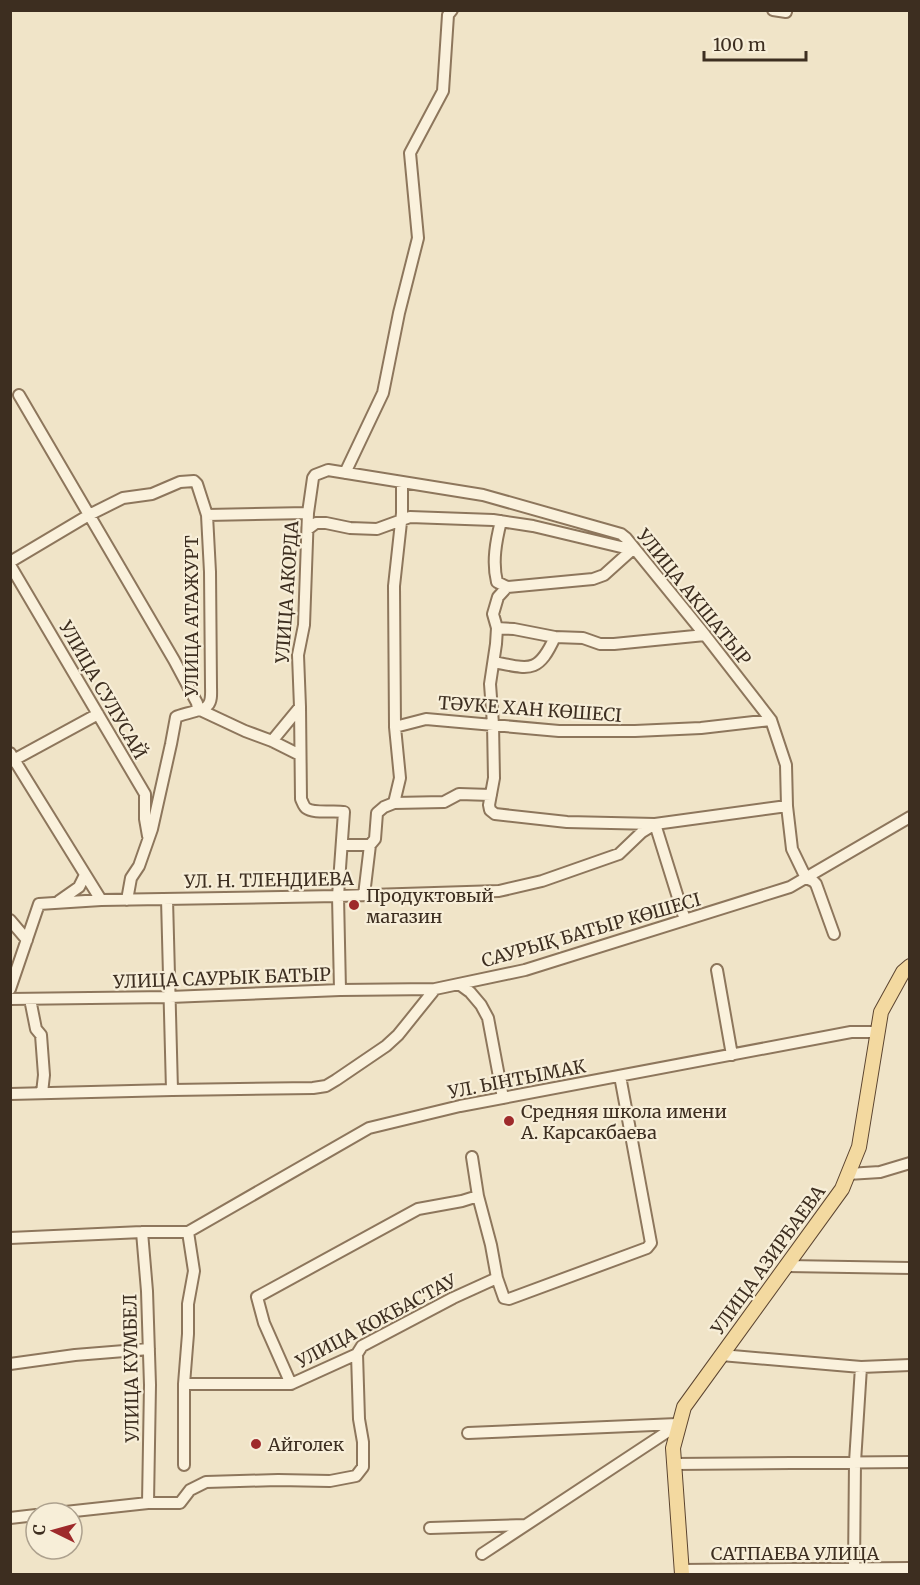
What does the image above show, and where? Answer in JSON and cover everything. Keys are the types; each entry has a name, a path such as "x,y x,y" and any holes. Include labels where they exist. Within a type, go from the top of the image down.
{"main road":[{"name":"УЛИЦА АЗИРБАЕВА","path":"681,1572 673,1448 684,1407 842,1189 859,1147 881,1012 903,972 909,966"}],"street":[{"path":"345,473 383,393 399,313 418,238 410,153 443,91 448,15 452,10"},
{"path":"773,10 786,12"},
{"path":"19,395 174,660 198,709 300,754"},
{"name":"УЛИЦА АКШАТЫР","path":"313,478 328,470 483,495 621,534 705,635 771,720 786,765 787,806 792,849 806,878 816,884 834,934"},
{"name":"УЛИЦА АКОРДА","path":"313,478 308,513 303,625 298,655 301,799 305,808 310,810 344,812 342,845"},
{"name":"УЛИЦА АТАЖУРТ","path":"89,515 123,498 152,494 180,482 194,481 207,515 212,686 210,703 205,708 176,717 149,838 139,866 131,878 127,900"},
{"path":"394,802 400,778 395,727 394,586 401,520 402,482"},
{"path":"207,515 308,513"},
{"path":"10,563 89,515"},
{"path":"308,529 316,523 326,522 350,528 377,529 410,518 501,521 533,526 621,548 634,548"},
{"path":"501,521 496,543 495,570 497,582 507,587 593,579 609,571 634,548"},
{"name":"УЛИЦА СУЛУСАЙ","path":"10,563 145,794 145,819 149,838"},
{"path":"507,587 498,597 493,614 497,628 490,684 494,778 489,805 490,810 495,814 567,822 654,824 787,806"},
{"path":"497,628 514,628 555,637 583,638 600,644 705,635"},
{"path":"494,662 531,668 540,662 555,637"},
{"path":"272,741 300,708"},
{"path":"98,714 12,758 101,900"},
{"name":"ТӘУКЕ ХАН КӨШЕСІ","path":"395,727 426,719 559,731 635,731 701,728 771,720"},
{"path":"364,895 370,845 375,839 377,813 384,807 394,802 444,802 459,794 491,795"},
{"name":"САУРЫҚ БАТЫР КӨШЕСІ","path":"435,989 525,970 790,887 909,817"},
{"path":"654,824 685,920"},
{"name":"УЛ. Н. ТЛЕНДИЕВА","path":"27,940 39,904 101,900 499,891 542,881 619,854 654,824"},
{"path":"340,990 338,896 342,845 370,845"},
{"path":"57,903 79,886 85,875"},
{"path":"167,899 172,1090"},
{"path":"10,920 27,940 10,989"},
{"path":"717,970 732,1055"},
{"path":"459,984 470,992 488,1018 503,1098"},
{"path":"10,1094 326,1086 386,1046 398,1035 435,989"},
{"name":"УЛИЦА САУРЫК БАТЫР","path":"10,999 435,989"},
{"path":"30,999 36,1029 41,1035 44,1075 42,1093"},
{"name":"УЛ. ЫНТЫМАК","path":"188,1232 369,1128 460,1106 851,1032 878,1032"},
{"path":"472,1157 496,1278 504,1298 509,1299 648,1248 651,1243 620,1076"},
{"path":"848,1174 880,1172 909,1163"},
{"path":"291,1384 264,1323 257,1297 418,1209 478,1196"},
{"name":"УЛИЦА КУМБЕЛ","path":"142,1232 147,1291 150,1385 148,1503"},
{"path":"10,1238 188,1232 194,1270 188,1304 184,1384 184,1465"},
{"path":"787,1266 909,1268"},
{"name":"УЛИЦА КОКБАСТАУ","path":"184,1384 291,1384 357,1354 362,1346 496,1278"},
{"path":"10,1364 75,1355 149,1349"},
{"path":"84,1510 148,1503 180,1503 190,1490 206,1482 330,1480 356,1476 363,1467 357,1354"},
{"path":"721,1355 861,1367 909,1365"},
{"path":"854,1569 855,1462 861,1367"},
{"path":"468,1434 679,1424"},
{"path":"482,1554 679,1424"},
{"path":"674,1464 909,1462"},
{"path":"430,1528 526,1525"},
{"name":"САТПАЕВА УЛИЦА","path":"681,1572 909,1568"}],"place":[{"name":"Продуктовый магазин","path":"354,905"},
{"name":"Средняя школа имени А. Карсакбаева","path":"509,1121"},
{"name":"Айголек","path":"256,1444"}]}
